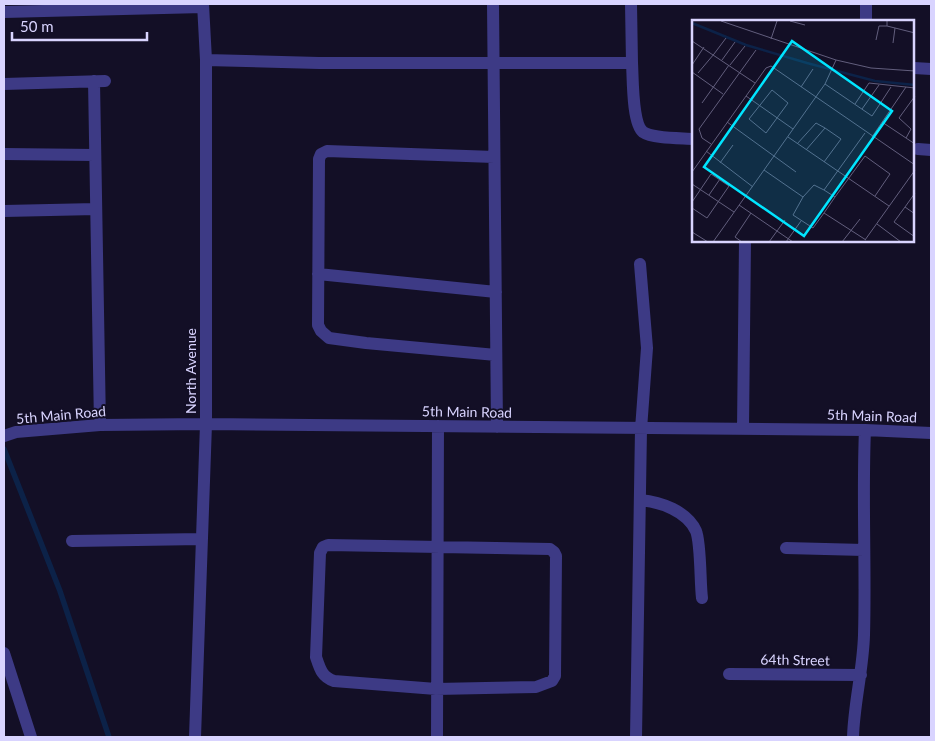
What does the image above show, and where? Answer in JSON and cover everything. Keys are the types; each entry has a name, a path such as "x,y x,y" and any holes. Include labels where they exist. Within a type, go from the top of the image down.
{"street":[{"path":"493,4 497,427"},
{"path":"631,4 632,63 636,121 643,132 653,136 692,139"},
{"path":"866,4 866,20"},
{"path":"4,12 93,7 203,5"},
{"name":"North Avenue","path":"195,737 206,424 206,60 203,5"},
{"path":"206,60 319,63 632,63"},
{"path":"915,68 931,68"},
{"path":"4,84 100,81 95,155 100,425"},
{"path":"494,156 327,151 321,154 319,159 318,326 329,338 496,355"},
{"path":"4,154 95,155"},
{"path":"4,211 96,209"},
{"path":"743,429 745,242"},
{"path":"636,737 642,429 647,348 640,264"},
{"path":"318,274 496,292"},
{"name":"5th Main Road","path":"4,436 16,432 100,425 206,424 866,430 931,433"},
{"path":"437,737 438,426"},
{"path":"853,737 864,636 866,430"},
{"path":"640,500 658,503 677,511 690,521 697,533 702,598"},
{"path":"72,541 202,538"},
{"path":"328,545 438,548 550,549 554,552 556,556 556,668 552,681 536,687 436,690 334,681 326,678 320,671 316,656 320,553 323,547 328,545"},
{"path":"786,548 864,550"},
{"path":"4,652 31,737"},
{"name":"64th Street","path":"729,674 861,675"}],"waterway":[{"path":"4,449 60,591 109,737"}]}
